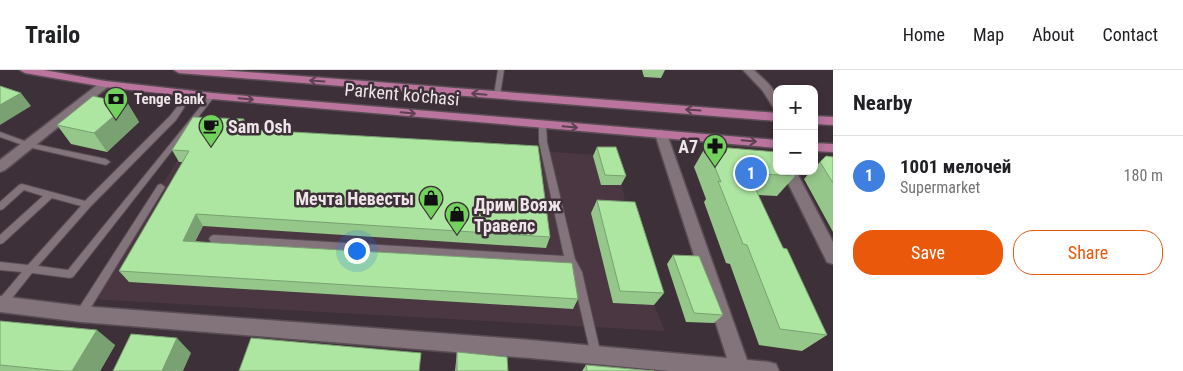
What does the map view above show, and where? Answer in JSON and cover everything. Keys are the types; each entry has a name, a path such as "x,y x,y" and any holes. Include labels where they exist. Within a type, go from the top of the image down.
{"main road":[{"name":"Parkent ko'chasi","path":"24,70 105,84 190,94 773,144"},
{"name":"Parkent ko'chasi","path":"179,70 241,72 773,117"},
{"path":"818,120 833,122"},
{"path":"818,147 833,148"}],"street":[{"path":"748,70 767,89 773,98"},
{"path":"0,167 105,84"},
{"path":"661,134 740,368"},
{"path":"791,175 831,250"},
{"path":"1,304 81,314 769,371"}],"lane":[{"path":"497,95 501,70"},
{"path":"1,304 87,205 173,118 190,94"},
{"path":"0,266 70,274 212,96"},
{"path":"542,124 543,142 570,260 577,272 596,356"},
{"path":"0,134 28,145 106,162"},
{"path":"0,207 22,187 87,205"},
{"path":"81,314 161,187"},
{"path":"0,240 50,194"},
{"path":"214,239 570,260"}],"shaded area":[{"path":"198,128 613,156 654,305 665,331 90,299"}],"building":[{"path":"0,86 21,93 0,105"},
{"path":"93,96 128,104 94,133 57,125"},
{"path":"193,117 244,119 239,129 538,146 550,237 196,214 183,241 572,263 578,299 119,271 189,151 172,150"},
{"path":"706,146 773,152 773,175 748,173 783,248 787,249 827,335 780,329 747,245 743,244 718,181 721,182"},
{"path":"597,147 616,147 626,176 605,175"},
{"path":"826,156 833,157 833,183 820,162"},
{"path":"597,200 635,202 664,293 620,291"},
{"path":"673,255 699,256 723,315 694,313"},
{"path":"0,321 97,330 72,371 61,371 0,365"},
{"path":"131,334 177,338 162,371 113,371"},
{"path":"251,338 421,353 419,371 239,371"},
{"path":"457,352 507,357 508,371 457,371"},
{"path":"586,365 654,371 587,371"}],"place":[{"name":"Tenge Bank","path":"116,120"},
{"name":"Sam Osh","path":"211,147"},
{"name":"А7","path":"715,167"},
{"name":"1001 мелочей","path":"751,173"},
{"name":"Мечта Невесты","path":"431,219"},
{"name":"Дрим Вояж Травелс","path":"457,235"}]}
